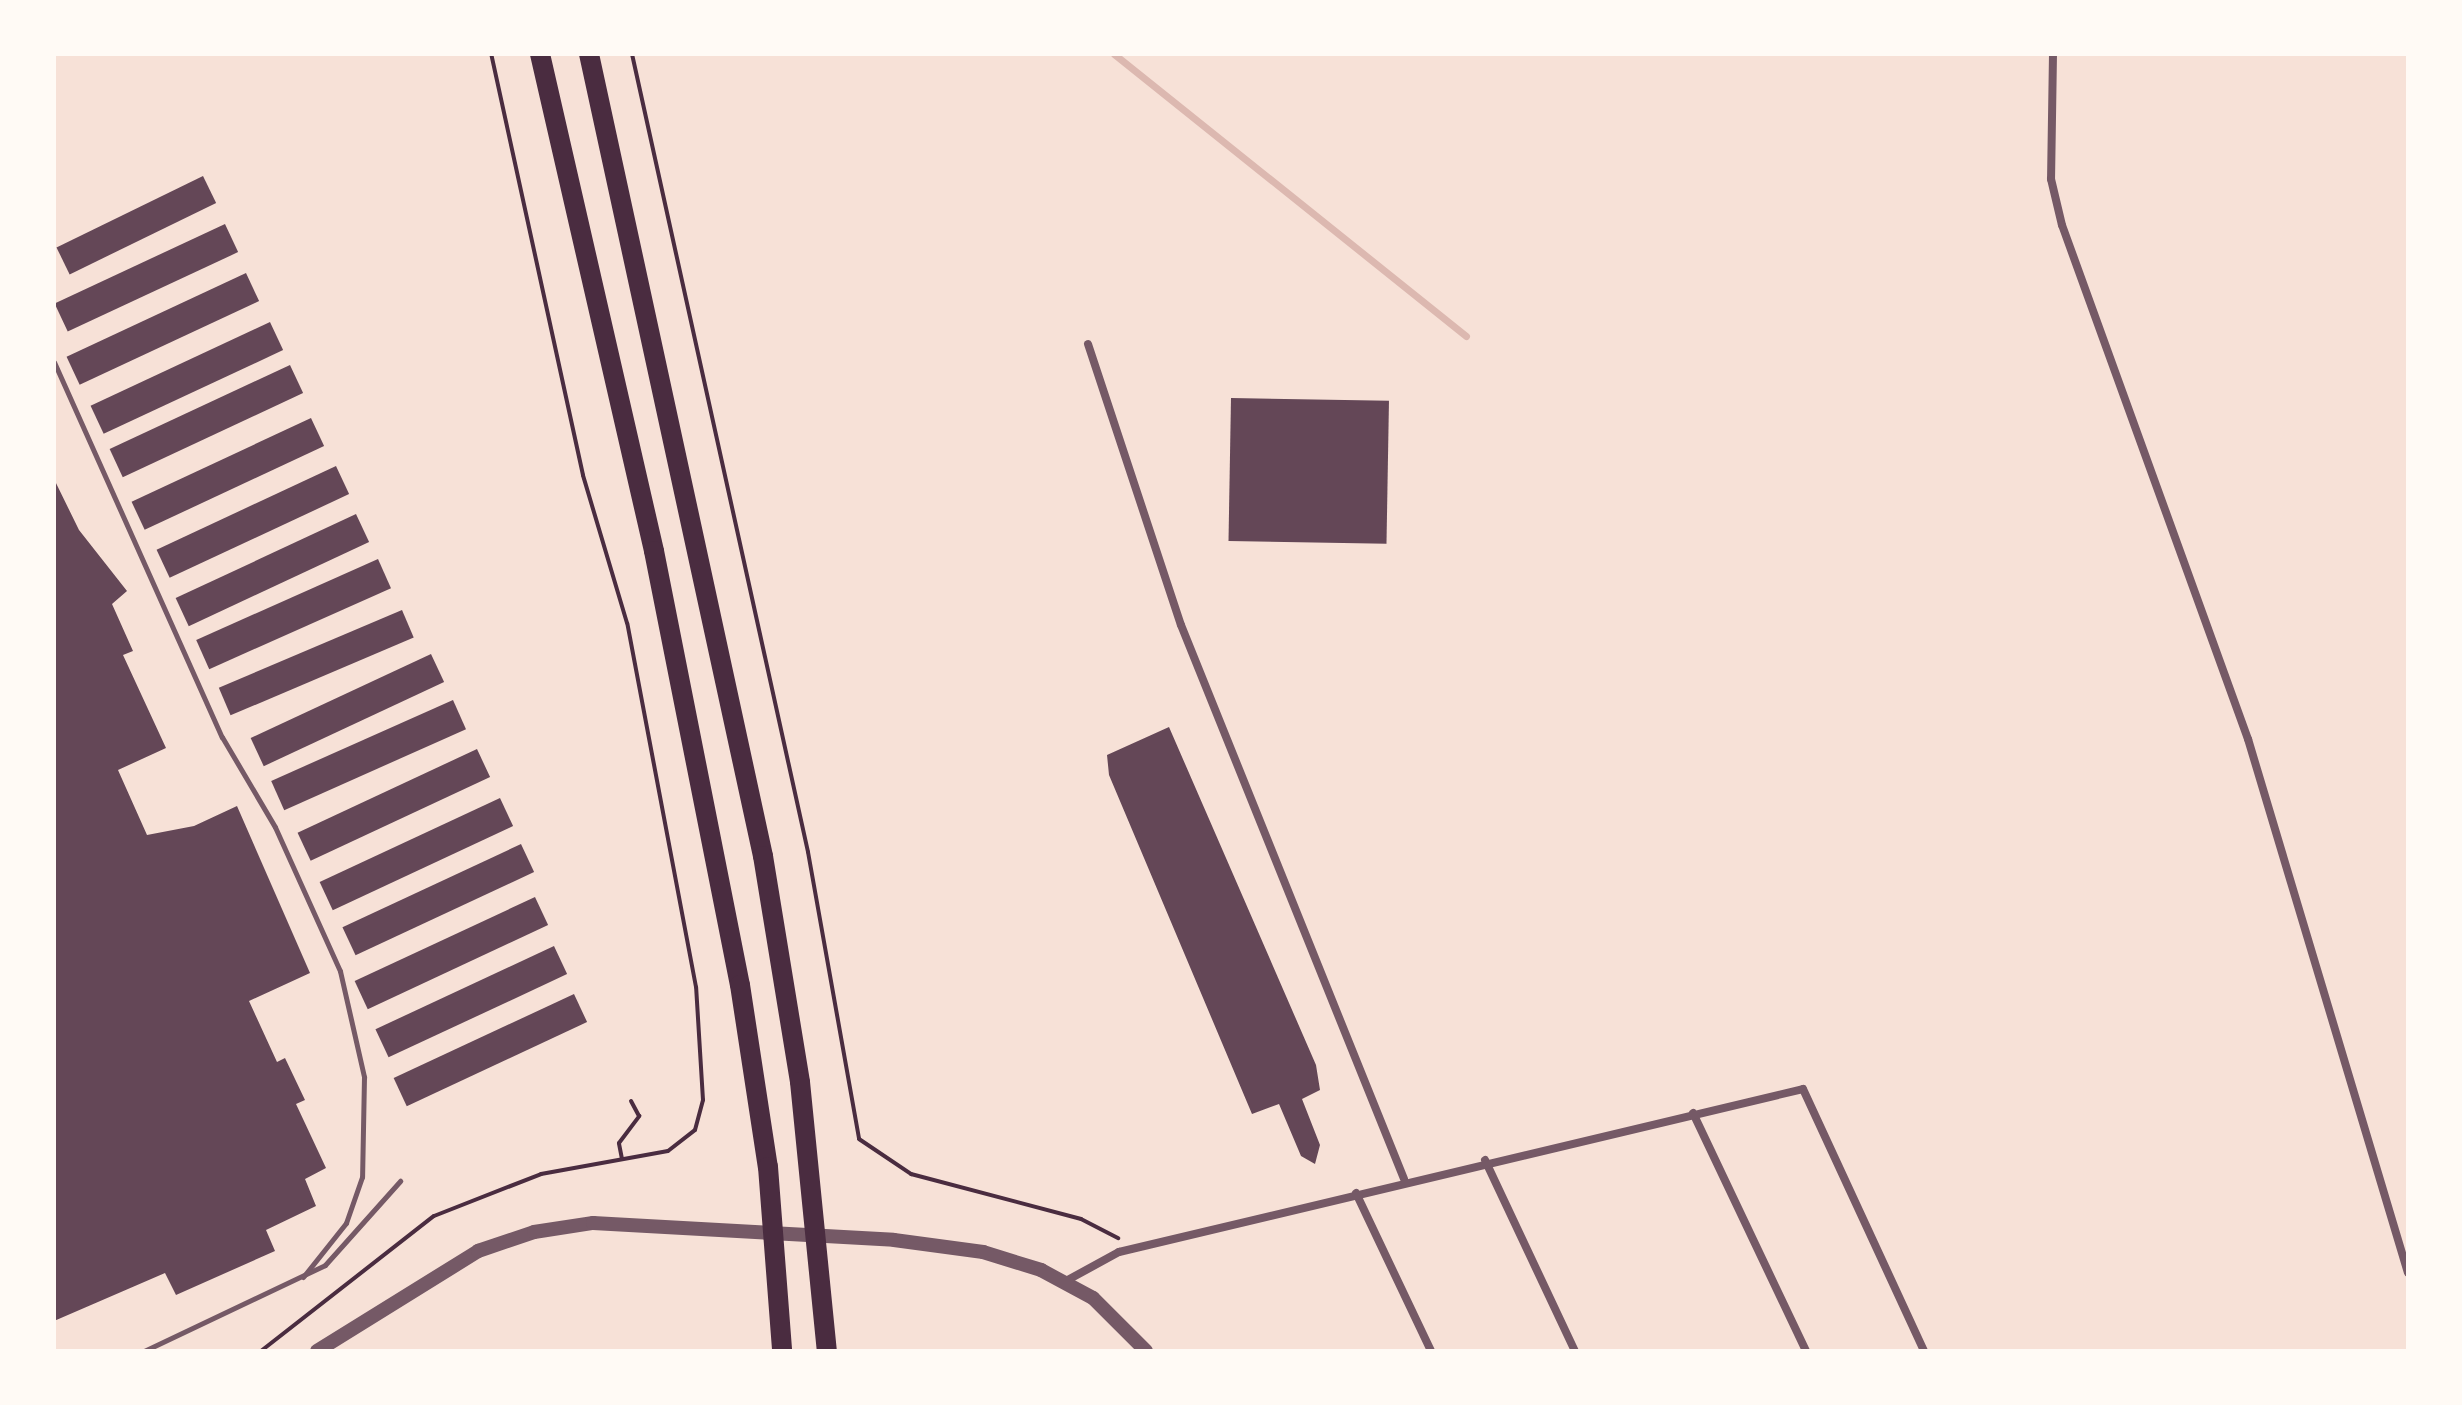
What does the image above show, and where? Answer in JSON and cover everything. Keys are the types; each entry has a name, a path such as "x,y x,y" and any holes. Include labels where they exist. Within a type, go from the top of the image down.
{"highway":[{"path":"540,54 654,551 740,985 768,1167 782,1351"},
{"path":"589,54 763,856 800,1082 827,1351"}],"street":[{"path":"2053,54 2051,179 2062,225 2248,739 2408,1273"},
{"path":"1088,344 1181,625 1404,1179"},
{"path":"1064,1282 1130,1249 1404,1179 1803,1089 1924,1351"},
{"path":"1693,1113 1806,1351"},
{"path":"1485,1160 1575,1351"},
{"path":"1356,1193 1431,1351"},
{"path":"317,1351 418,1285 505,1241 593,1223 681,1224 894,1240 983,1252 1064,1282 1093,1298 1146,1351"}],"lane":[{"path":"54,362 222,737 275,827 340,971 364,1077 362,1177 346,1223 303,1277"},
{"path":"144,1351 303,1277 340,1251 400,1181"}],"path":[{"path":"261,1351 434,1216 503,1185 668,1151 695,1130 704,1081 696,987 627,623 583,475 491,54"},
{"path":"632,54 808,852 859,1139 911,1174 1081,1219 1130,1249"},
{"path":"622,1159 619,1143 639,1116 631,1101"}],"building":[{"path":"203,176 216,203 70,274 56,247"},
{"path":"225,224 238,252 68,332 55,303"},
{"path":"246,273 259,301 80,385 67,357"},
{"path":"270,322 283,350 104,434 91,406"},
{"path":"290,365 303,393 123,477 110,449"},
{"path":"1231,398 1389,401 1386,544 1229,541"},
{"path":"311,418 324,446 145,530 132,502"},
{"path":"336,466 349,494 170,578 157,550"},
{"path":"54,479 79,530 127,591 112,604 133,651 123,655 166,748 118,770 147,835 194,826 237,806 310,973 249,1001 277,1062 285,1058 305,1100 296,1104 326,1168 305,1179 316,1206 266,1230 275,1251 176,1295 165,1273 54,1321"},
{"path":"356,514 369,542 189,626 176,598"},
{"path":"378,559 391,588 209,669 196,640"},
{"path":"402,610 414,638 231,715 219,688"},
{"path":"431,654 444,682 264,766 251,738"},
{"path":"453,700 466,729 284,810 271,781"},
{"path":"1169,727 1316,1065 1320,1090 1302,1099 1320,1145 1315,1164 1301,1156 1279,1104 1252,1114 1109,775 1107,755"},
{"path":"477,749 490,777 311,861 298,833"},
{"path":"500,798 513,826 333,910 320,882"},
{"path":"521,844 534,872 356,955 342,927"},
{"path":"535,897 548,925 368,1009 355,981"},
{"path":"554,946 567,974 389,1057 375,1029"},
{"path":"574,994 587,1022 407,1106 394,1078"}],"waterway":[{"path":"1114,54 1466,336"}]}
